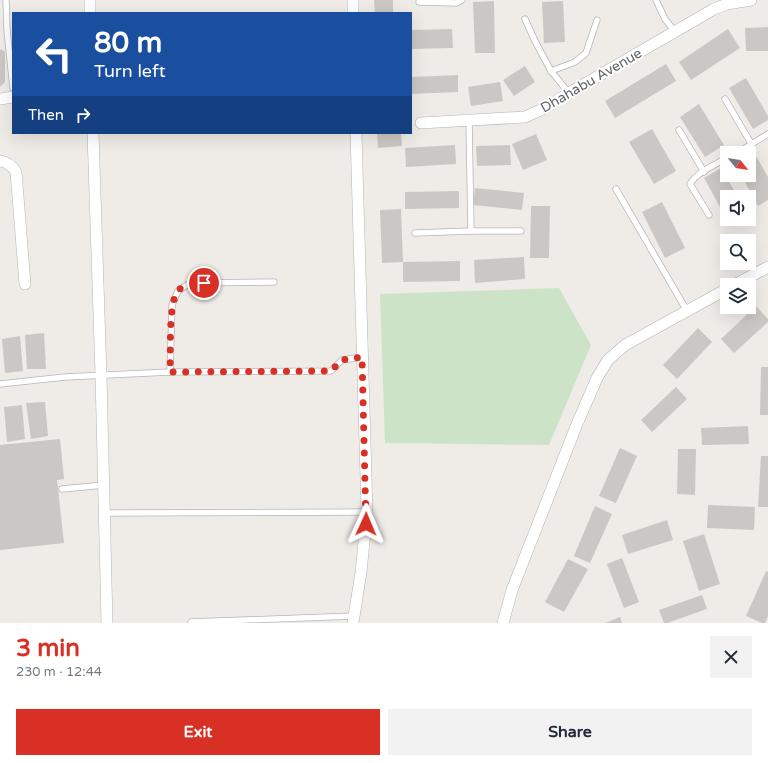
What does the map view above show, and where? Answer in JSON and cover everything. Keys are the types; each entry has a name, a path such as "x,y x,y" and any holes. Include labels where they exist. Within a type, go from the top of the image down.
{"street":[{"path":"90,0 90,12"},
{"path":"353,0 353,12"},
{"name":"Dhahabu Avenue","path":"421,123 525,117 545,108 727,2 750,0"},
{"path":"0,99 12,97"},
{"path":"93,134 107,623"},
{"path":"354,619 364,548 366,512 356,134"},
{"path":"0,161 13,167 16,172 25,284"},
{"path":"747,278 768,266"},
{"path":"503,623 512,590 577,424 597,378 608,360 625,345 720,293"}],"lane":[{"path":"6,0 12,76"},
{"path":"419,2 456,2 462,0"},
{"path":"656,0 665,19 674,32"},
{"path":"525,19 551,71 569,93"},
{"path":"551,71 575,62 586,53 597,20"},
{"path":"0,28 8,30"},
{"path":"725,99 752,145 768,135"},
{"path":"469,121 471,231"},
{"path":"679,130 704,172"},
{"path":"708,215 690,184 704,172 720,162"},
{"path":"616,189 687,311"},
{"path":"415,233 521,231"},
{"path":"170,372 172,305 178,291 190,283 274,282"},
{"path":"0,384 65,377 170,372 331,371 342,360 362,357"},
{"path":"62,489 104,485"},
{"path":"104,513 366,512"},
{"path":"191,622 354,619"}],"green space":[{"path":"559,288 591,345 549,445 385,443 380,294"}],"building":[{"path":"374,0 393,0 393,12 375,12"},
{"path":"494,1 495,53 475,53 473,2"},
{"path":"563,1 565,42 544,43 542,2"},
{"path":"768,27 768,51 746,51 745,28"},
{"path":"452,29 453,48 412,49 412,30"},
{"path":"728,29 740,48 691,80 679,62"},
{"path":"0,49 5,52 5,82 0,87"},
{"path":"666,64 676,81 615,118 605,101"},
{"path":"525,66 535,82 514,96 503,80"},
{"path":"458,75 458,92 412,94 412,77"},
{"path":"746,78 768,116 768,120 753,129 729,88"},
{"path":"500,82 503,101 471,106 468,87"},
{"path":"699,104 724,145 720,146 720,148 705,157 680,117"},
{"path":"652,129 676,171 654,184 629,142"},
{"path":"377,134 401,134 402,146 378,148"},
{"path":"536,134 547,160 523,170 512,144"},
{"path":"455,145 456,164 406,167 405,148"},
{"path":"510,145 511,165 477,166 476,146"},
{"path":"756,156 768,177 768,200 758,206 756,202 756,190 749,190 745,182 756,182"},
{"path":"720,169 720,182 729,182 734,190 720,190 720,207 704,178"},
{"path":"475,188 524,193 522,210 473,205"},
{"path":"459,191 459,208 405,209 405,192"},
{"path":"662,202 685,248 665,258 642,212"},
{"path":"531,206 550,206 549,258 530,258"},
{"path":"401,209 403,262 382,263 380,210"},
{"path":"524,257 525,279 475,283 474,260"},
{"path":"460,261 460,281 403,282 403,262"},
{"path":"756,306 768,319 768,322 734,353 721,339 748,314 756,314"},
{"path":"698,328 712,342 677,379 663,365"},
{"path":"44,333 46,369 27,369 25,335"},
{"path":"20,336 23,371 5,373 2,339"},
{"path":"761,367 768,367 768,415 760,415"},
{"path":"676,387 687,399 652,432 641,420"},
{"path":"45,402 48,436 31,439 26,403"},
{"path":"22,405 25,439 7,442 4,407"},
{"path":"748,426 749,444 702,445 701,428"},
{"path":"60,439 64,479 57,480 64,543 0,550 0,445"},
{"path":"620,448 637,456 616,503 599,496"},
{"path":"678,449 696,449 695,495 677,494"},
{"path":"761,456 768,456 768,507 758,507"},
{"path":"708,505 755,507 754,530 707,528"},
{"path":"595,506 612,514 590,563 574,556"},
{"path":"667,520 673,540 628,554 622,535"},
{"path":"704,534 720,584 699,591 683,541"},
{"path":"622,558 639,602 624,608 607,564"},
{"path":"568,559 588,569 564,612 545,602"},
{"path":"766,571 768,572 768,616 765,623 762,623 746,616"},
{"path":"702,595 707,609 664,623 659,610"},
{"path":"620,617 622,623 605,623"}],"route":[{"path":"204,283 190,283 178,291 172,305 170,372 331,371 342,360 362,357 366,524"}]}
